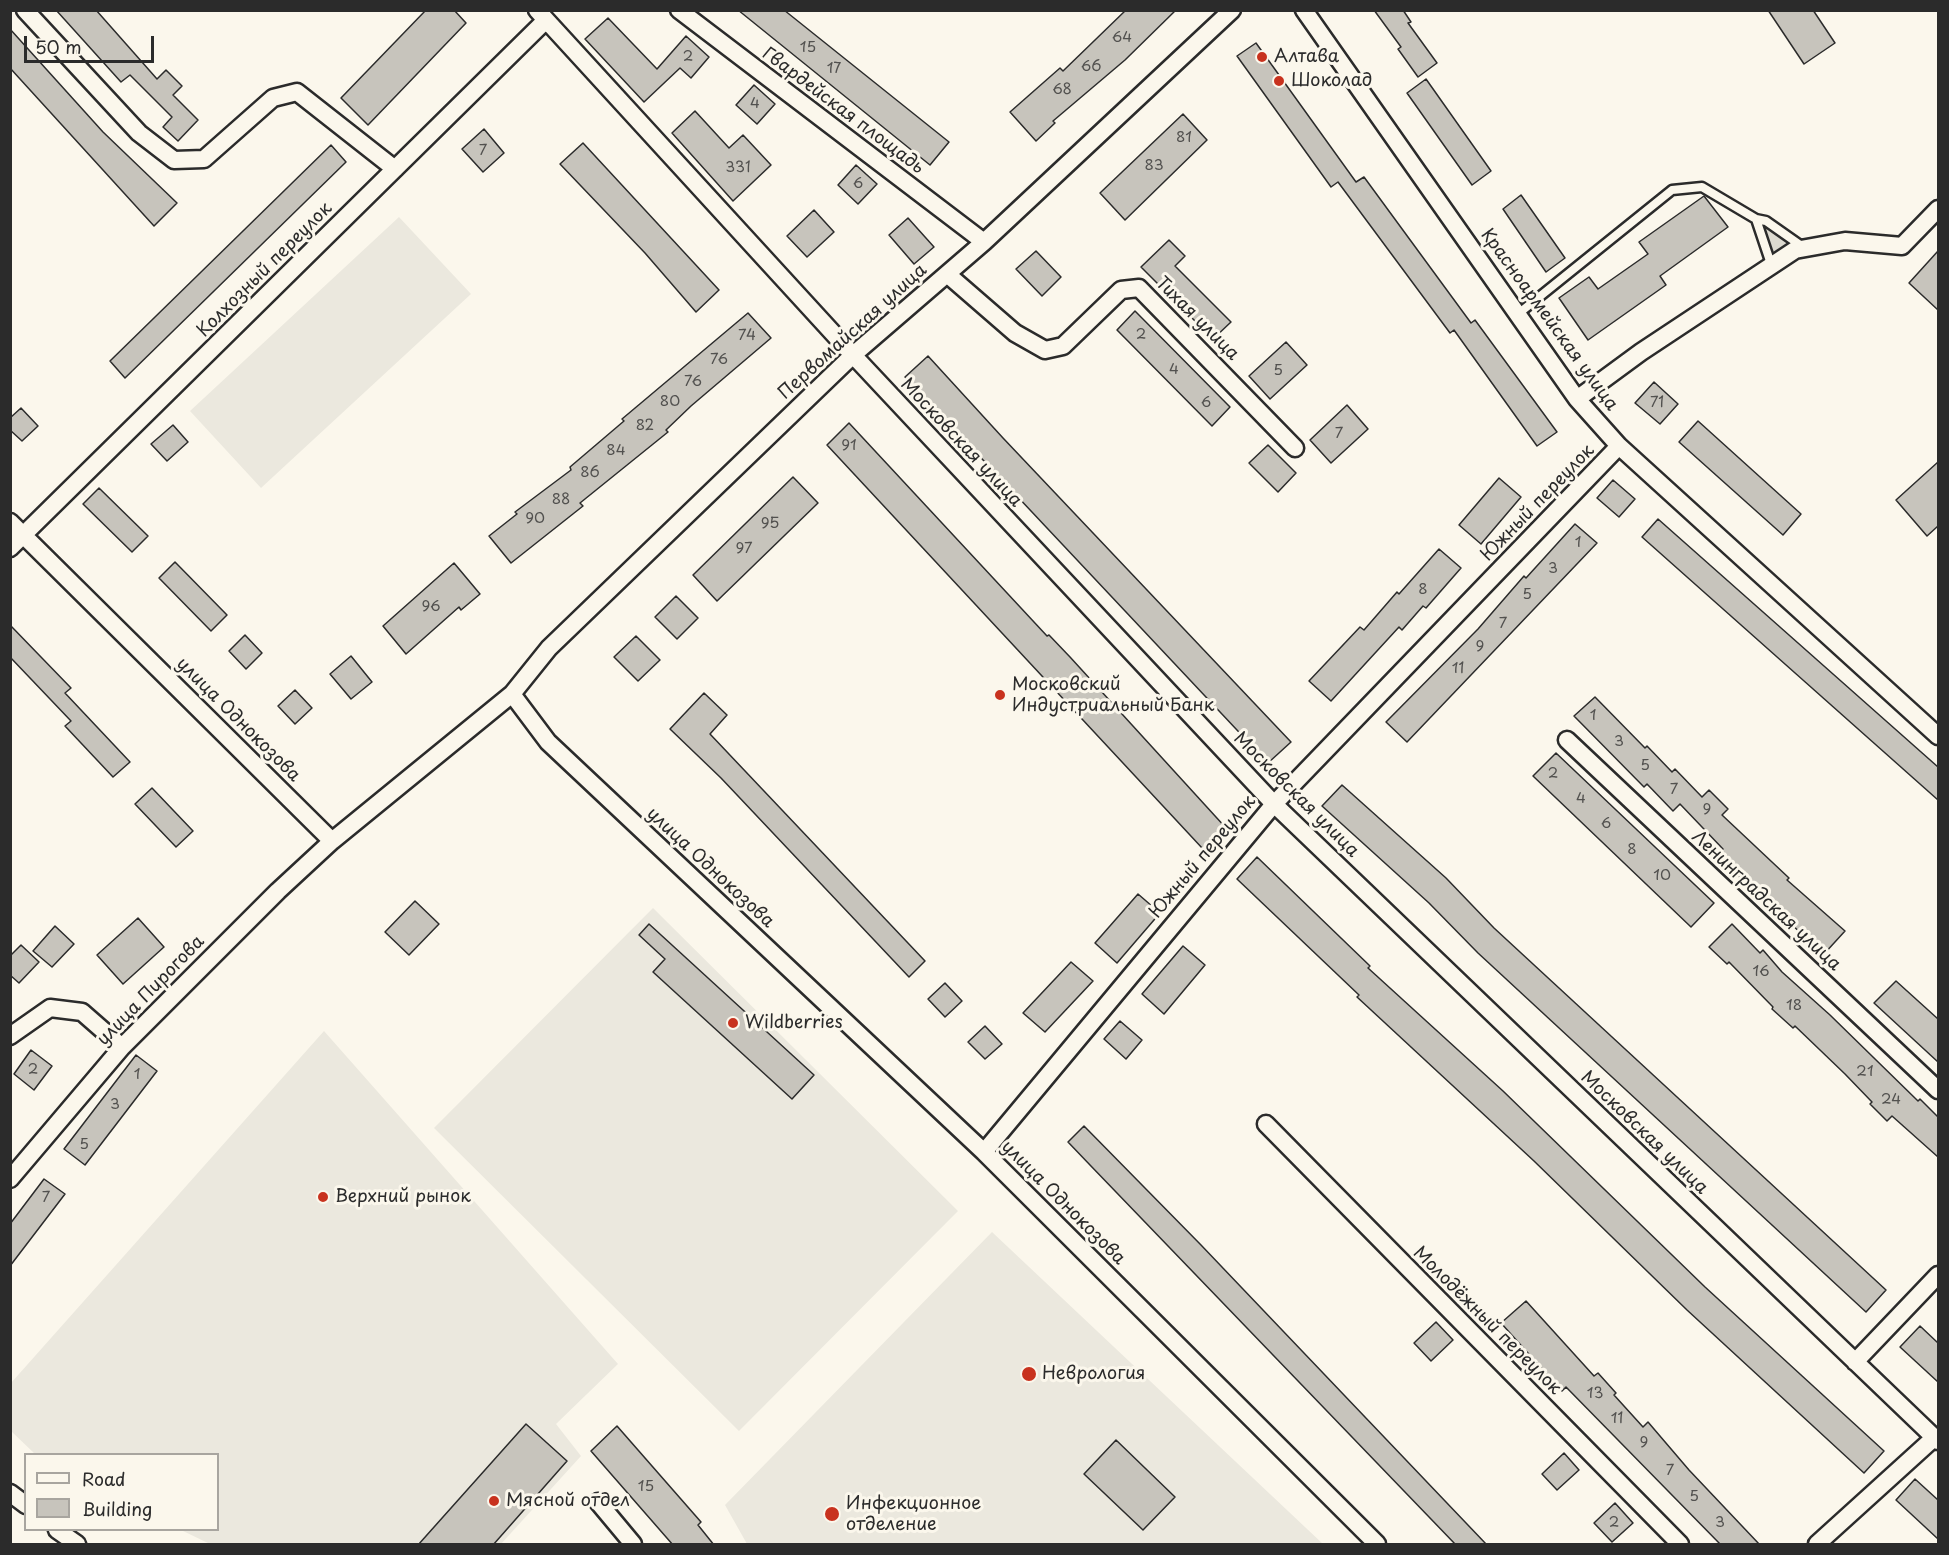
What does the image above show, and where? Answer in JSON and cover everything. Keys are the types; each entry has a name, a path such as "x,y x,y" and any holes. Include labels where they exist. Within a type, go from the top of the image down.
{"street":[{"path":"26,10 139,133 174,160 204,159 273,98 297,92 395,169"},
{"name":"Гвардейская площадь","path":"679,10 984,242"},
{"name":"Первомайская улица","path":"512,694 549,648 853,355 984,242 1233,10"},
{"name":"Красноармейская улица","path":"1304,10 1577,399 1619,446 1938,736"},
{"name":"Колхозный переулок","path":"10,548 395,169 542,15"},
{"name":"Московская улица","path":"542,15 853,355 1274,804 1936,1439"},
{"path":"1577,399 1641,352 1795,250 1845,241 1902,246 1938,209"},
{"name":"Тихая улица","path":"947,274 1015,333 1045,350 1063,346 1121,290 1139,288 1295,448"},
{"name":"Южный переулок","path":"984,1152 1274,804 1619,446"},
{"name":"улица Однокозова","path":"10,522 332,841"},
{"path":"332,841 512,694"},
{"name":"улица Однокозова","path":"512,694 548,742 984,1152 1377,1545"},
{"name":"Ленинградская улица","path":"1567,740 1938,1090"},
{"name":"улица Пирогова","path":"10,1179 122,1047 278,891 332,841"},
{"path":"10,1035 50,1008 82,1012 122,1047"},
{"name":"Молодёжный переулок","path":"1266,1124 1680,1545"},
{"path":"1855,1362 1938,1275"},
{"path":"1817,1545 1936,1439"},
{"path":"10,1493 24,1504"},
{"path":"598,1502 633,1545"},
{"path":"58,1531 77,1545"}],"lane":[{"path":"1518,314 1672,190 1702,187 1756,219 1766,221 1806,248"},
{"path":"1756,219 1771,264"}],"shaded area":[{"path":"399,217 471,294 261,488 190,411"},
{"path":"1766,229 1793,245 1774,254"},
{"path":"653,908 958,1211 739,1431 434,1128"},
{"name":"Верхний рынок","path":"324,1031 618,1364 556,1424 581,1456 501,1544 210,1544 183,1531 219,1531 219,1453 34,1453 11,1431 11,1383"},
{"path":"992,1232 1323,1544 747,1544 725,1505"}],"building":[{"path":"56,10 96,10 157,79 166,70 182,86 173,95 198,120 178,141 163,127 172,117 130,75 121,82"},
{"path":"426,10 454,10 466,23 368,125 341,98"},
{"path":"738,10 784,10 949,142 930,165"},
{"path":"1126,10 1176,10 1125,60 1053,121 1055,123 1036,141 1010,112 1060,68 1063,71"},
{"path":"1374,10 1403,10 1411,22 1408,23 1437,63 1418,77 1398,49 1401,47"},
{"path":"1768,10 1813,10 1835,43 1804,64"},
{"path":"608,18 657,69 686,36 709,57 691,78 680,68 644,102 585,39"},
{"path":"10,29 103,132 177,203 154,226 10,68"},
{"path":"1256,43 1356,182 1364,177 1471,323 1475,320 1557,432 1537,446 1454,330 1450,333 1338,182 1331,187 1237,56"},
{"path":"1426,79 1491,171 1472,185 1407,93"},
{"path":"754,85 775,104 757,124 736,105"},
{"path":"695,111 729,148 743,135 771,165 733,201 672,133"},
{"path":"1183,114 1207,140 1125,220 1100,193"},
{"path":"484,129 504,153 483,172 462,149"},
{"path":"583,143 719,290 696,312 645,253 560,164"},
{"path":"331,145 346,162 125,378 110,361"},
{"path":"856,165 877,184 858,204 838,185"},
{"path":"1521,195 1565,258 1546,272 1503,209"},
{"path":"1704,196 1728,227 1660,276 1666,285 1588,340 1559,298 1589,277 1598,289 1648,254 1639,242"},
{"path":"814,210 834,232 807,257 787,236"},
{"path":"908,218 934,247 914,264 889,235"},
{"path":"1169,240 1185,256 1175,266 1231,322 1213,339 1141,267"},
{"path":"1036,251 1061,277 1042,296 1016,269"},
{"path":"1938,251 1938,310 1909,283"},
{"path":"1135,311 1230,407 1212,426 1117,330"},
{"path":"748,313 771,338 691,406 666,430 668,432 580,503 583,506 511,563 489,536 517,514 515,512 571,470 570,467 624,421 622,419"},
{"path":"1286,342 1307,365 1270,399 1249,376"},
{"path":"928,356 1291,742 1268,763 905,377"},
{"path":"1654,382 1678,404 1660,424 1635,403"},
{"path":"1347,405 1368,429 1331,463 1310,440"},
{"path":"21,408 38,426 22,441 10,430 10,418"},
{"path":"1698,421 1801,514 1783,535 1679,442"},
{"path":"849,423 1047,636 1049,635 1070,657 1226,828 1203,849 827,445"},
{"path":"173,425 188,442 167,461 151,444"},
{"path":"1268,445 1296,473 1278,492 1249,463"},
{"path":"1938,462 1938,526 1927,536 1896,500"},
{"path":"793,477 818,503 717,601 693,575"},
{"path":"1499,478 1521,497 1481,544 1459,525"},
{"path":"1613,480 1635,499 1619,517 1597,498"},
{"path":"99,488 148,536 132,552 83,504"},
{"path":"1658,519 1938,767 1938,800 1642,537"},
{"path":"1575,524 1597,543 1407,742 1386,722 1478,629 1524,576 1526,578"},
{"path":"1439,549 1461,568 1426,608 1423,606 1402,630 1399,627 1331,701 1309,681 1360,627 1364,630"},
{"path":"175,562 227,615 211,631 159,578"},
{"path":"454,563 480,594 461,610 459,607 406,654 383,626"},
{"path":"676,596 698,618 677,639 655,617"},
{"path":"10,625 71,688 65,693 130,762 113,777 65,726 71,721 10,657"},
{"path":"245,635 262,653 246,669 229,651"},
{"path":"636,636 660,660 638,681 614,657"},
{"path":"351,656 372,682 351,699 330,674"},
{"path":"295,690 312,708 295,724 278,706"},
{"path":"704,693 727,715 710,734 925,961 909,977 721,778 670,729"},
{"path":"1595,697 1645,748 1647,746 1672,772 1675,769 1702,797 1709,790 1728,809 1722,815 1789,878 1787,880 1845,931 1824,954 1792,925 1790,927 1744,882 1718,854 1723,849 1680,804 1673,811 1647,784 1644,787 1574,716"},
{"path":"1556,753 1714,903 1691,927 1533,776"},
{"path":"1342,785 1446,878 1494,928 1886,1290 1866,1312 1478,953 1429,903 1322,806"},
{"path":"152,788 193,831 176,847 135,804"},
{"path":"1257,857 1370,966 1368,968 1503,1091 1705,1287 1884,1451 1864,1473 1687,1310 1534,1161 1357,997 1359,995 1237,879"},
{"path":"1138,894 1160,913 1117,963 1095,943"},
{"path":"415,901 439,924 409,955 385,932"},
{"path":"138,918 164,947 123,984 97,955"},
{"name":"Wildberries","path":"649,924 814,1075 792,1099 653,972 665,959 639,935"},
{"path":"1732,924 1760,953 1763,950 1782,972 1830,1015 1918,1101 1920,1099 1938,1117 1938,1157 1892,1116 1887,1121 1845,1074 1795,1026 1793,1028 1772,1009 1773,1007 1729,962 1727,964 1709,947"},
{"path":"55,926 74,944 52,967 33,951"},
{"path":"21,945 39,962 19,983 10,975 10,956"},
{"path":"1183,946 1205,965 1164,1014 1142,994"},
{"path":"1071,962 1093,981 1045,1032 1023,1013"},
{"path":"1896,981 1938,1019 1938,1062 1874,1003"},
{"path":"945,983 962,1001 945,1017 928,999"},
{"path":"1120,1021 1142,1040 1126,1059 1104,1039"},
{"path":"985,1026 1002,1044 985,1059 968,1042"},
{"path":"31,1050 52,1066 34,1090 14,1074"},
{"path":"136,1055 157,1071 85,1165 64,1149"},
{"path":"1084,1126 1201,1245 1487,1545 1456,1545 1090,1165 1068,1142"},
{"path":"44,1179 65,1194 10,1266 10,1224"},
{"path":"1526,1301 1594,1376 1598,1373 1643,1427 1648,1422 1689,1470 1760,1545 1721,1545 1566,1387 1562,1391 1501,1323"},
{"path":"1436,1322 1453,1340 1431,1361 1414,1343"},
{"path":"1920,1326 1938,1343 1938,1382 1900,1347"},
{"name":"Мясной отдел","path":"526,1424 567,1461 493,1545 418,1545"},
{"path":"617,1426 701,1522 698,1525 714,1545 673,1545 591,1451"},
{"path":"1116,1440 1175,1497 1143,1530 1084,1474"},
{"path":"1564,1453 1579,1470 1557,1490 1542,1474"},
{"path":"1915,1479 1938,1500 1938,1539 1896,1500"},
{"path":"1615,1503 1633,1523 1612,1542 1594,1523"}],"place":[{"name":"Алтава","path":"1262,57"},
{"name":"Шоколад","path":"1279,81"},
{"name":"Московский Индустриальный Банк","path":"1000,695"},
{"name":"Wildberries","path":"733,1023"},
{"name":"Верхний рынок","path":"323,1197"},
{"name":"Неврология","path":"1029,1374"},
{"name":"Мясной отдел","path":"494,1501"},
{"name":"Инфекционное отделение","path":"832,1514"}]}
